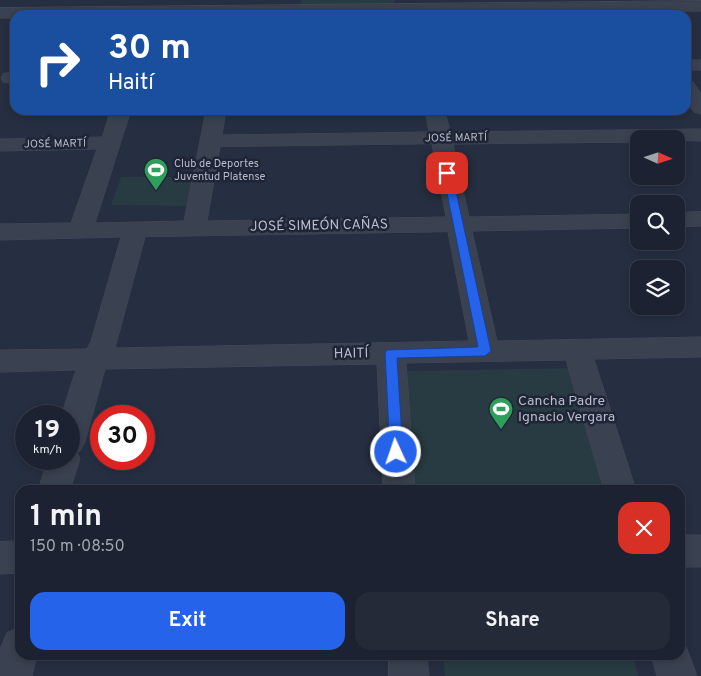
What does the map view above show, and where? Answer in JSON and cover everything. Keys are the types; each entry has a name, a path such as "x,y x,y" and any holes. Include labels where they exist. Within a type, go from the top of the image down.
{"street":[{"path":"204,10 222,5 408,8 489,4 615,10"},
{"path":"644,10 694,4"},
{"path":"691,93 701,108"},
{"path":"80,231 119,115"},
{"path":"194,229 215,115"},
{"path":"436,115 485,351"},
{"name":"JOSÉ MARTÍ","path":"210,141 701,136"},
{"name":"JOSÉ MARTÍ","path":"0,145 110,143"},
{"path":"685,220 701,219"},
{"name":"JOSÉ SIMEÓN CAÑAS","path":"0,232 630,221"},
{"path":"80,405 89,373 105,341 135,230"},
{"name":"HAITÍ","path":"0,361 701,347"},
{"path":"577,349 618,485"},
{"path":"391,353 399,485"},
{"path":"56,485 60,470"},
{"path":"685,551 701,551"},
{"path":"0,558 15,557"},
{"path":"12,676 16,660"},
{"path":"408,660 409,676"},
{"path":"671,660 676,676"}],"shaded area":[{"path":"301,0 394,0 394,5 301,6"},
{"name":"Club de Deportes Juventud Platense","path":"121,177 200,177 193,206 111,205"},
{"name":"Cancha Padre Ignacio Vergara","path":"578,368 612,485 411,485 402,371"},
{"path":"443,660 634,660 638,676 445,676"}],"place":[{"name":"Club de Deportes Juventud Platense","path":"156,191"},
{"name":"Cancha Padre Ignacio Vergara","path":"501,430"}],"route":[{"path":"396,452 391,353 485,351 447,173"}]}
